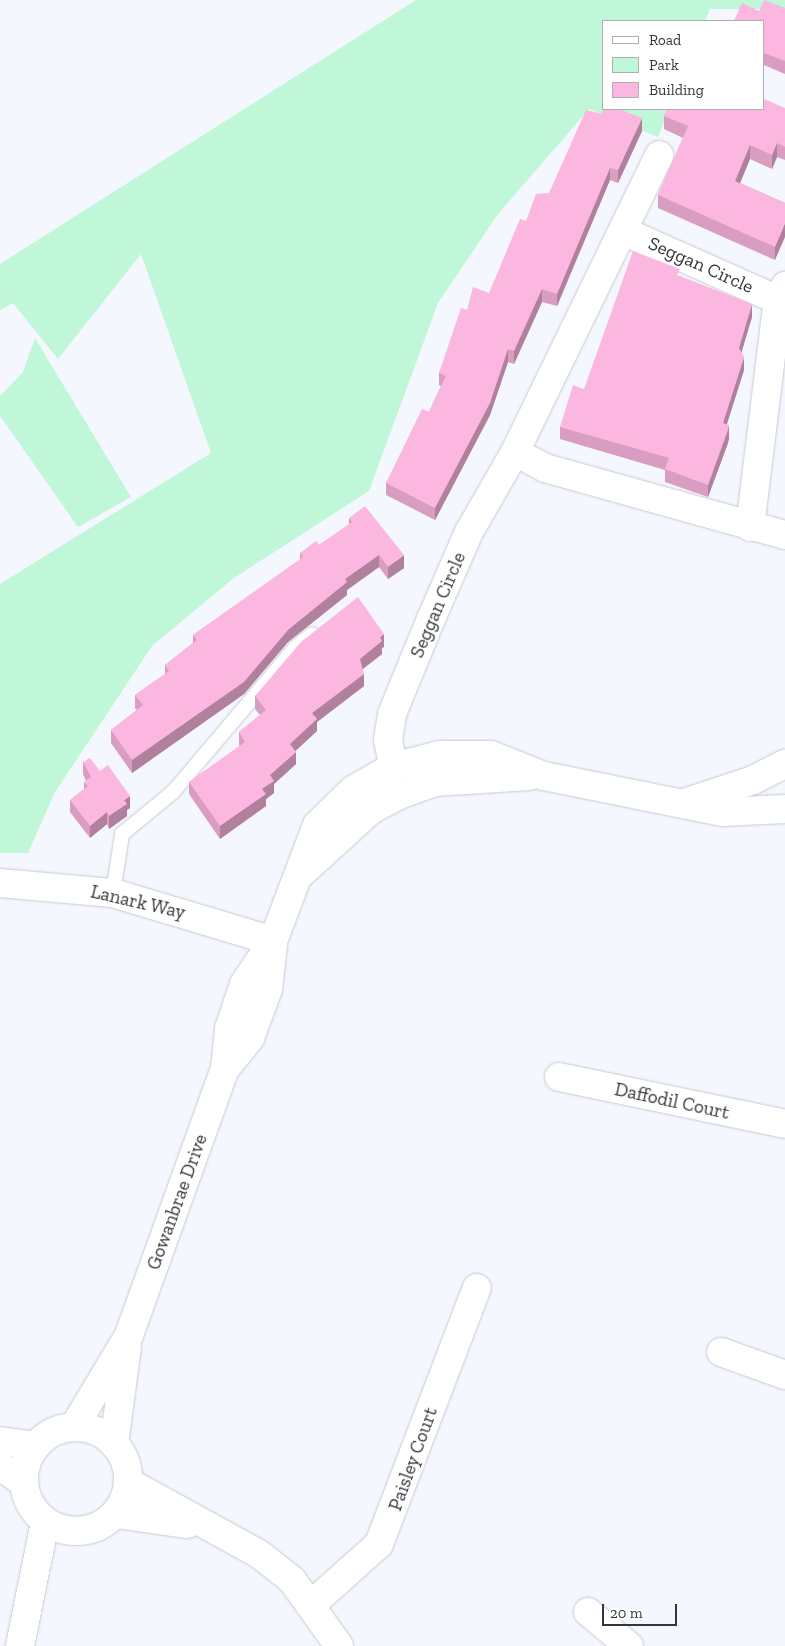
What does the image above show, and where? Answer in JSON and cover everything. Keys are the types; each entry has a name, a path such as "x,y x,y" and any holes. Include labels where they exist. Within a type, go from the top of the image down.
{"street":[{"name":"Seggan Circle","path":"393,767 388,740 392,714 470,532 515,452 659,155"},
{"name":"Seggan Circle","path":"623,231 782,293 750,527"},
{"path":"515,452 545,468 750,527 785,535"},
{"name":"Gowanbrae Drive","path":"74,1427 129,1336 225,1069 228,1029 244,984 273,942 300,875 317,825 352,790 393,767 440,755 491,755 544,776 722,812 785,810"},
{"path":"683,804 754,780 785,764"},
{"name":"Gowanbrae Drive","path":"300,875 371,810 399,795 434,782 472,776 544,776"},
{"name":"Lanark Way","path":"0,884 113,893 273,942"},
{"name":"Daffodil Court","path":"559,1077 785,1124"},
{"name":"Paisley Court","path":"312,1604 379,1544 477,1288"},
{"name":"Gowanbrae Drive","path":"114,1444 129,1336"},
{"path":"721,1352 785,1375"},
{"path":"74,1427 89,1428 114,1444 125,1461 128,1482 116,1514 96,1528 72,1532 45,1522 30,1504 23,1482 35,1446 46,1436 74,1427"},
{"path":"0,1441 35,1446"},
{"path":"0,1466 23,1482"},
{"path":"128,1482 213,1531 259,1554 292,1580 312,1604 339,1646"},
{"path":"116,1514 164,1519 213,1531"},
{"path":"20,1646 45,1522"},
{"path":"32,1590 72,1532"},
{"path":"588,1612 629,1646"}],"lane":[{"path":"113,893 122,834 173,792 295,648 324,625"}],"green space":[{"path":"416,0 785,0 785,9 710,9 705,20 602,20 602,110 670,110 658,137 589,109 498,214 438,303 369,491 234,578 152,646 55,792 28,853 0,853 0,584 211,453 141,254 58,359 13,303 0,310 0,264"},
{"path":"35,338 131,497 78,527 0,416 0,396 23,372"}],"building":[{"path":"764,0 785,8 785,61 765,53 765,20 734,20 742,3 759,11"},
{"path":"765,99 785,108 785,147 777,143 772,155 750,145 735,181 785,203 785,223 775,247 658,195 688,126 664,116 667,110 765,110"},
{"path":"586,110 602,114 603,110 622,110 642,118 618,170 610,168 557,294 542,289 514,351 508,349 490,403 435,508 386,483 422,409 429,412 446,376 439,373 461,308 467,310 473,287 489,293 520,219 526,221 536,194 549,193"},
{"path":"633,251 680,269 677,275 752,304 739,348 744,357 723,423 729,425 728,430 708,485 665,469 669,458 560,427 573,385 584,389"},
{"path":"365,506 404,555 388,567 379,555 345,579 347,582 288,630 244,682 132,760 111,730 143,705 135,695 169,671 165,665 197,640 193,635 303,557 300,553 316,541 319,545 352,522 349,518"},
{"path":"358,597 384,634 380,637 382,641 360,659 364,674 312,713 317,719 290,744 296,752 270,775 274,781 262,789 266,794 220,826 189,782 245,742 239,732 266,710 255,696 301,642"},
{"path":"90,758 100,771 108,765 130,796 124,800 127,804 109,816 107,812 90,826 70,800 88,786 84,782 91,777 83,762"}]}
